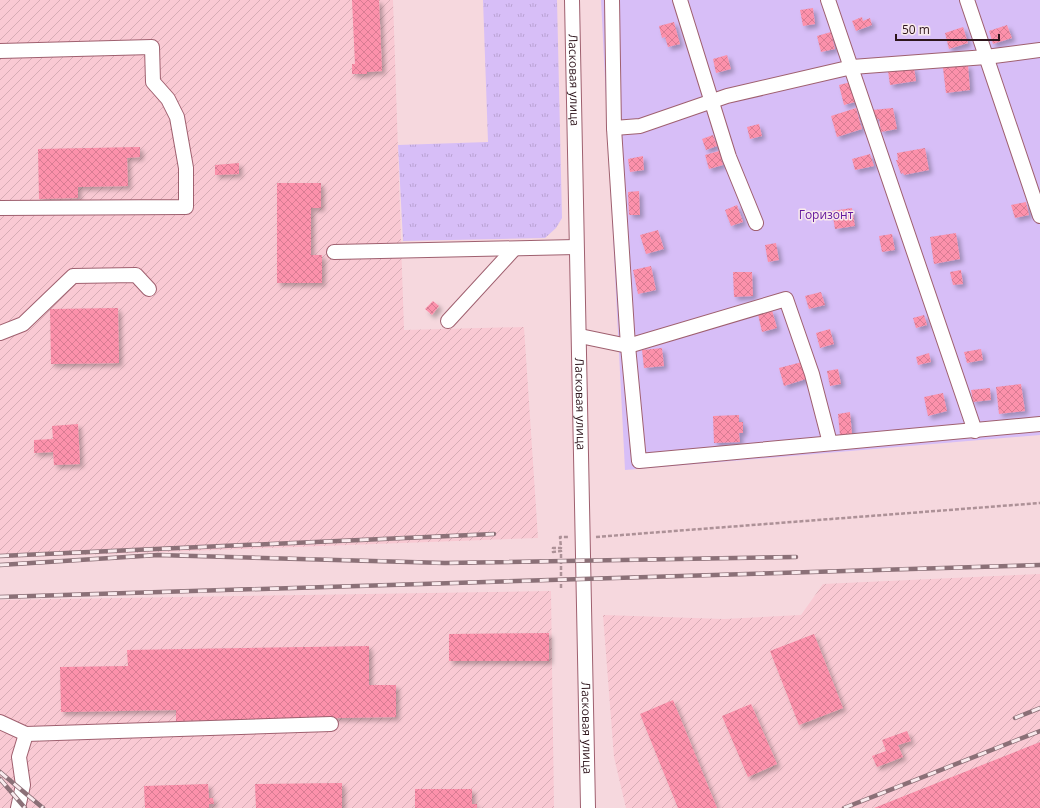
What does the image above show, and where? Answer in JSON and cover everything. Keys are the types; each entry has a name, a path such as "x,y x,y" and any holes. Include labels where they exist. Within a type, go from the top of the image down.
{"street":[{"name":"Ласковая улица","path":"572,0 576,247 580,336 588,808"},
{"path":"612,0 614,128 628,346 639,461 1040,424"},
{"path":"680,0 729,157 756,223"},
{"path":"828,0 975,431"},
{"path":"968,0 1040,216"},
{"path":"0,51 152,48 153,82 168,99 177,117 186,168 186,206 0,208"},
{"path":"614,128 640,126 727,96 852,67 986,57 1040,50"},
{"path":"334,252 576,247"},
{"path":"448,320 514,249"},
{"path":"0,333 23,324 73,276 136,275 149,289"},
{"path":"580,336 628,346 786,299 812,374 830,443"},
{"path":"0,722 26,734 331,724"},
{"path":"18,808 23,785 19,757 26,734"}],"path":[{"path":"561,588 561,551 553,552 553,548 561,548 560,537 583,538 1040,503"}],"shaded area":[{"path":"0,0 393,0 404,330 524,327 538,538 0,558"},
{"path":"1040,574 1040,808 626,808 614,757 603,615 724,619 801,615 823,584"},
{"path":"551,591 554,808 0,808 0,600"}],"green space":[{"path":"483,0 557,0 562,218 556,228 545,238 403,241 398,145 488,142"},
{"name":"Горизонт","path":"601,0 1040,0 1040,435 625,470"}],"building":[{"path":"352,0 379,0 382,71 367,72 367,74 352,74 352,64 355,64"},
{"path":"813,8 815,24 803,26 800,10"},
{"path":"862,17 863,21 870,18 872,25 856,31 852,21"},
{"path":"674,22 680,44 668,47 665,37 662,38 659,26"},
{"path":"1007,25 1012,38 993,44 989,31"},
{"path":"963,27 968,43 949,49 945,33"},
{"path":"831,32 835,49 821,52 817,36"},
{"path":"727,55 731,69 716,73 713,59"},
{"path":"968,65 970,90 946,93 943,68"},
{"path":"914,67 916,81 890,85 888,71"},
{"path":"851,82 855,102 844,105 839,85"},
{"path":"856,108 862,129 837,137 831,116"},
{"path":"893,108 897,129 881,132 879,119 874,120 872,110"},
{"path":"759,124 762,136 750,139 747,127"},
{"path":"713,135 717,146 706,150 702,139"},
{"path":"140,147 140,157 127,158 128,186 78,187 78,198 39,199 38,149"},
{"path":"925,148 929,170 904,175 903,173 901,174 896,160 898,160 897,153"},
{"path":"719,151 723,165 709,169 705,155"},
{"path":"870,154 874,166 855,170 852,159"},
{"path":"643,156 644,170 630,172 628,159"},
{"path":"239,163 239,174 215,175 215,165"},
{"path":"277,183 321,183 321,208 311,208 311,255 322,255 322,283 277,283"},
{"path":"639,191 640,215 629,215 628,192"},
{"path":"1026,202 1029,215 1015,218 1011,205"},
{"path":"737,205 743,222 731,226 725,210"},
{"path":"852,208 855,226 835,229 832,211"},
{"path":"658,230 664,249 646,254 640,235"},
{"path":"956,233 960,259 934,264 930,237"},
{"path":"892,234 895,250 882,252 879,236"},
{"path":"776,243 779,260 768,262 765,245"},
{"path":"651,266 656,290 638,294 633,270"},
{"path":"961,270 963,284 953,285 950,272"},
{"path":"733,272 752,272 753,296 734,297"},
{"path":"821,292 825,305 809,309 805,296"},
{"path":"433,301 439,306 432,315 425,309"},
{"path":"118,308 119,363 51,364 50,309"},
{"path":"772,310 777,328 762,332 758,314"},
{"path":"924,315 927,325 916,328 913,318"},
{"path":"830,329 834,344 820,348 816,333"},
{"path":"662,348 664,366 644,368 642,350"},
{"path":"981,349 983,360 967,363 964,352"},
{"path":"929,353 931,362 918,365 916,357"},
{"path":"802,362 806,379 784,386 779,368"},
{"path":"838,369 841,384 830,386 827,371"},
{"path":"1021,384 1025,411 999,414 996,387"},
{"path":"990,388 991,400 973,402 971,390"},
{"path":"943,393 947,411 928,416 924,397"},
{"path":"850,412 852,434 840,435 838,414"},
{"path":"739,415 739,422 743,422 743,433 739,433 740,442 714,443 713,416"},
{"path":"78,424 80,464 54,465 53,452 34,453 34,440 53,439 52,426"},
{"path":"549,633 549,661 449,661 449,634"},
{"path":"814,634 843,708 799,725 770,651"},
{"path":"369,646 369,685 396,685 396,717 176,721 176,710 61,712 60,667 128,666 127,650"},
{"path":"673,700 717,808 678,808 640,714"},
{"path":"751,704 777,764 748,777 722,716"},
{"path":"907,731 911,741 898,745 903,757 877,767 872,756 886,751 882,740"},
{"path":"1040,742 1040,808 874,808"},
{"path":"342,783 342,808 256,808 255,784"},
{"path":"208,784 209,798 213,798 214,804 209,804 209,808 145,808 144,786"},
{"path":"415,789 472,789 472,804 477,804 477,808 415,808"}],"railway":[{"path":"0,556 494,534"},
{"path":"0,565 158,555 445,563 796,557"},
{"path":"0,597 1040,565"},
{"path":"1015,718 1040,708"},
{"path":"844,808 1040,731"},
{"path":"0,772 43,808"},
{"path":"0,779 25,808"}]}
